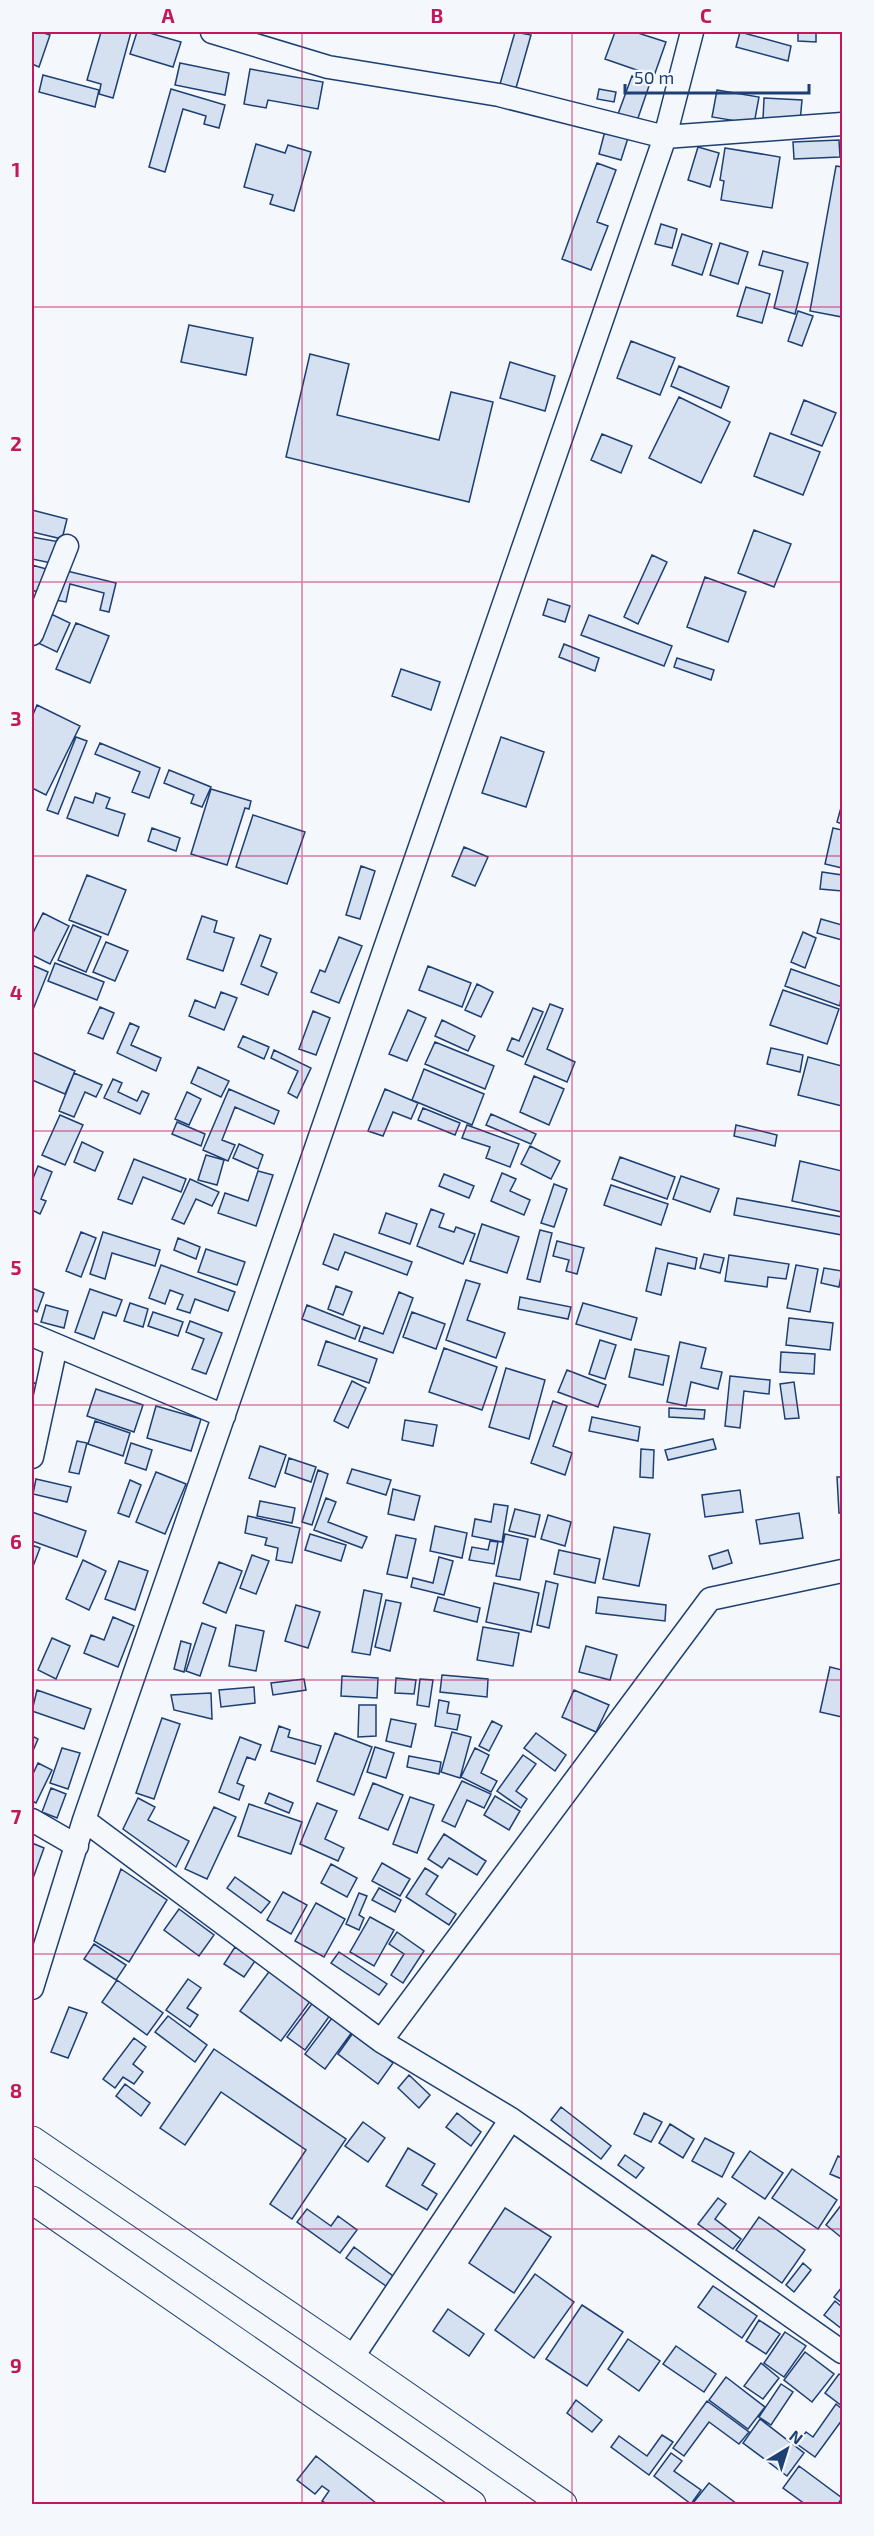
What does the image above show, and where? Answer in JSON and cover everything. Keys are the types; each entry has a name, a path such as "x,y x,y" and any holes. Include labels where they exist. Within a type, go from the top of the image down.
{"street":[{"path":"212,32 328,67 499,95 665,136 843,124"},
{"path":"32,1988 84,1820 665,136 692,32"},
{"path":"32,634 67,546"},
{"path":"32,1335 224,1416"},
{"path":"32,1457 56,1346"},
{"path":"381,2042 710,1599 843,1571"},
{"path":"32,1820 77,1846"},
{"path":"84,1820 381,2042 511,2119 843,2352"},
{"path":"352,2358 511,2119"},
{"path":"32,2140 563,2505"},
{"path":"32,2200 472,2505"}],"building":[{"path":"32,32 50,35 39,67 32,64"},
{"path":"101,32 131,32 113,98 99,94 101,84 87,80"},
{"path":"137,32 146,32 181,42 173,67 130,54"},
{"path":"515,32 531,35 516,88 500,84"},
{"path":"615,32 635,32 666,42 654,76 605,59"},
{"path":"740,32 791,46 788,61 736,47"},
{"path":"798,32 816,32 816,42 798,41"},
{"path":"180,63 229,73 225,95 175,85"},
{"path":"250,69 323,82 318,109 268,100 266,108 244,104"},
{"path":"43,75 99,90 95,107 39,92"},
{"path":"632,76 650,83 637,121 618,114"},
{"path":"171,89 225,105 219,128 204,124 206,116 183,109 165,172 149,167"},
{"path":"599,89 616,92 614,102 597,99"},
{"path":"717,90 759,97 754,124 712,117"},
{"path":"764,98 802,100 800,122 763,120"},
{"path":"605,131 628,138 621,160 599,154"},
{"path":"839,140 840,157 794,159 793,142"},
{"path":"256,144 285,153 288,145 311,152 294,211 270,204 273,195 244,187"},
{"path":"698,147 719,153 710,187 688,180"},
{"path":"725,148 780,157 772,208 721,200 724,181 720,180"},
{"path":"597,163 616,170 597,222 608,226 591,270 562,259"},
{"path":"836,166 842,167 842,317 810,311"},
{"path":"661,224 677,229 672,248 655,244"},
{"path":"682,234 712,244 702,275 672,265"},
{"path":"720,243 748,252 738,284 710,275"},
{"path":"763,251 808,263 795,314 774,308 783,271 759,265"},
{"path":"746,287 770,294 762,323 737,316"},
{"path":"798,311 813,316 802,346 788,341"},
{"path":"189,325 253,338 246,375 181,362"},
{"path":"631,341 675,358 660,395 617,378"},
{"path":"310,354 349,364 337,415 439,440 451,392 493,402 469,502 286,457"},
{"path":"510,362 555,376 545,411 500,398"},
{"path":"679,366 729,387 721,408 671,386"},
{"path":"679,397 730,422 701,483 649,458"},
{"path":"804,400 836,413 822,446 791,434"},
{"path":"770,433 820,452 803,495 754,476"},
{"path":"602,434 632,446 621,473 591,460"},
{"path":"32,510 67,519 62,539 32,532"},
{"path":"754,530 791,544 774,587 738,573"},
{"path":"32,537 60,542 56,564 32,559"},
{"path":"652,555 667,562 638,624 624,617"},
{"path":"32,565 50,570 43,594 32,590"},
{"path":"63,570 116,583 109,612 100,610 104,593 70,584 66,602 55,600"},
{"path":"705,577 746,592 728,642 687,627"},
{"path":"548,599 570,606 565,622 543,615"},
{"path":"49,613 70,623 57,652 36,642"},
{"path":"589,615 672,646 664,666 581,635"},
{"path":"76,623 109,636 90,683 56,669"},
{"path":"564,644 599,658 595,671 559,657"},
{"path":"677,658 714,670 711,680 674,667"},
{"path":"401,669 440,682 431,710 392,696"},
{"path":"37,705 80,726 46,795 32,788 32,717"},
{"path":"76,737 87,741 58,814 47,810"},
{"path":"501,737 544,752 526,807 482,793"},
{"path":"100,743 160,768 149,798 132,792 140,772 95,754"},
{"path":"169,770 211,787 202,807 191,803 194,795 164,783"},
{"path":"211,789 251,801 249,809 245,808 227,865 191,854"},
{"path":"96,793 110,798 106,808 125,814 118,836 67,818 75,797 93,803"},
{"path":"842,804 842,824 837,822"},
{"path":"253,815 305,832 287,884 236,867"},
{"path":"152,828 180,838 176,851 148,841"},
{"path":"833,828 842,830 842,868 825,864"},
{"path":"464,847 488,857 475,886 452,876"},
{"path":"361,866 375,871 360,919 346,915"},
{"path":"822,872 842,875 842,891 820,889"},
{"path":"87,875 126,890 108,935 69,920"},
{"path":"43,913 69,926 50,964 32,955 32,935"},
{"path":"202,916 217,921 214,932 234,938 223,971 187,959"},
{"path":"821,919 842,925 842,940 817,933"},
{"path":"73,925 101,937 86,972 58,960"},
{"path":"803,932 816,938 805,968 791,962"},
{"path":"260,935 271,939 261,966 277,973 268,995 241,984"},
{"path":"339,937 362,946 339,1003 311,992 320,970 325,972"},
{"path":"106,942 128,951 115,981 93,972"},
{"path":"55,963 104,982 97,1000 48,981"},
{"path":"32,965 48,972 32,1012"},
{"path":"428,966 471,983 462,1007 419,990"},
{"path":"791,969 842,987 840,1006 785,986"},
{"path":"477,984 493,992 481,1017 465,1010"},
{"path":"783,990 839,1009 827,1044 770,1025"},
{"path":"221,992 237,998 224,1030 189,1016 195,1000 215,1008"},
{"path":"550,1004 563,1009 547,1049 575,1062 567,1082 525,1064"},
{"path":"100,1007 114,1013 103,1039 88,1033"},
{"path":"533,1008 543,1012 523,1057 507,1050 512,1038 519,1041"},
{"path":"408,1010 426,1018 407,1061 389,1054"},
{"path":"313,1011 330,1018 316,1055 299,1049"},
{"path":"442,1020 475,1036 468,1051 435,1036"},
{"path":"130,1023 139,1027 131,1045 161,1058 156,1071 117,1053"},
{"path":"243,1036 269,1047 264,1059 238,1047"},
{"path":"435,1042 494,1066 485,1089 425,1064"},
{"path":"771,1048 803,1055 800,1072 767,1064"},
{"path":"274,1050 311,1068 297,1098 288,1093 298,1071 271,1058"},
{"path":"32,1052 75,1071 65,1094 32,1080"},
{"path":"808,1057 842,1066 842,1106 798,1095"},
{"path":"198,1067 229,1081 221,1097 191,1083"},
{"path":"424,1069 484,1094 472,1125 412,1100"},
{"path":"74,1073 102,1085 96,1097 85,1092 74,1117 59,1111"},
{"path":"534,1076 564,1089 549,1125 520,1112"},
{"path":"113,1079 122,1083 118,1092 137,1101 142,1091 149,1094 140,1114 104,1098"},
{"path":"229,1089 279,1111 274,1124 235,1107 222,1140 235,1145 228,1161 203,1150"},
{"path":"385,1089 418,1103 411,1119 393,1112 383,1136 368,1131"},
{"path":"187,1092 201,1099 189,1125 175,1119"},
{"path":"423,1108 460,1123 455,1135 418,1120"},
{"path":"491,1114 536,1134 531,1144 486,1125"},
{"path":"60,1115 83,1125 65,1165 42,1155"},
{"path":"177,1122 205,1134 201,1146 172,1134"},
{"path":"467,1125 519,1144 510,1167 486,1158 490,1147 462,1138"},
{"path":"736,1125 777,1135 775,1146 734,1136"},
{"path":"82,1142 103,1152 95,1171 74,1162"},
{"path":"239,1144 263,1155 258,1169 233,1158"},
{"path":"530,1146 560,1161 551,1179 521,1164"},
{"path":"206,1155 224,1160 217,1185 198,1180"},
{"path":"620,1157 675,1177 667,1199 612,1179"},
{"path":"134,1159 186,1179 181,1192 143,1177 132,1204 118,1199"},
{"path":"800,1161 842,1171 842,1212 792,1201"},
{"path":"38,1166 52,1172 41,1199 46,1201 40,1214 32,1210 32,1181"},
{"path":"258,1171 273,1175 256,1226 218,1213 225,1193 248,1201"},
{"path":"502,1173 516,1179 510,1191 530,1200 524,1215 491,1201"},
{"path":"444,1174 474,1186 469,1198 439,1186"},
{"path":"681,1176 719,1189 710,1212 673,1199"},
{"path":"190,1179 219,1192 212,1206 196,1199 184,1224 172,1219"},
{"path":"554,1184 567,1189 554,1227 541,1223"},
{"path":"611,1185 668,1204 661,1225 604,1205"},
{"path":"737,1198 842,1217 842,1235 734,1215"},
{"path":"431,1209 444,1214 439,1227 454,1232 456,1227 475,1234 463,1264 417,1246"},
{"path":"386,1213 417,1224 410,1244 379,1233"},
{"path":"482,1224 519,1237 507,1273 470,1261"},
{"path":"540,1230 552,1233 540,1282 527,1279"},
{"path":"81,1232 96,1238 81,1277 66,1271"},
{"path":"103,1232 160,1250 155,1266 112,1253 105,1279 90,1274"},
{"path":"334,1234 412,1262 407,1275 345,1252 338,1270 323,1264"},
{"path":"178,1238 200,1247 196,1259 174,1250"},
{"path":"557,1241 584,1248 577,1274 566,1271 569,1260 553,1256"},
{"path":"656,1248 697,1258 695,1269 668,1263 661,1295 646,1291"},
{"path":"206,1249 245,1262 237,1285 198,1272"},
{"path":"704,1254 724,1258 720,1273 700,1268"},
{"path":"729,1255 789,1264 786,1279 768,1277 767,1287 725,1281"},
{"path":"161,1265 235,1292 228,1311 195,1299 190,1313 177,1309 183,1295 170,1290 165,1304 149,1298"},
{"path":"796,1265 818,1269 810,1312 787,1308"},
{"path":"824,1268 842,1271 839,1287 821,1283"},
{"path":"466,1280 480,1284 467,1320 505,1333 496,1358 446,1340"},
{"path":"336,1286 352,1292 343,1315 328,1309"},
{"path":"32,1288 44,1293 37,1312 32,1309"},
{"path":"90,1289 122,1300 116,1316 103,1312 94,1339 75,1332"},
{"path":"399,1292 413,1298 393,1353 359,1341 364,1327 383,1334"},
{"path":"520,1297 571,1307 568,1319 518,1309"},
{"path":"130,1303 148,1309 143,1327 124,1321"},
{"path":"583,1303 637,1318 631,1340 576,1324"},
{"path":"46,1305 68,1311 64,1328 41,1322"},
{"path":"307,1305 360,1326 355,1339 302,1319"},
{"path":"153,1312 183,1322 178,1336 148,1326"},
{"path":"412,1312 445,1324 436,1349 403,1337"},
{"path":"789,1318 833,1323 830,1350 786,1345"},
{"path":"190,1321 222,1333 206,1374 192,1369 204,1339 186,1332"},
{"path":"600,1340 616,1345 605,1379 589,1374"},
{"path":"326,1341 377,1359 369,1383 318,1365"},
{"path":"680,1342 706,1348 701,1368 722,1372 718,1389 691,1382 686,1406 667,1402"},
{"path":"444,1348 497,1367 482,1410 429,1392"},
{"path":"635,1349 669,1356 663,1385 629,1377"},
{"path":"781,1352 815,1354 814,1374 780,1372"},
{"path":"506,1368 545,1380 529,1439 489,1427"},
{"path":"567,1370 606,1385 598,1407 558,1392"},
{"path":"730,1376 770,1380 769,1394 744,1391 740,1428 725,1426"},
{"path":"352,1381 366,1388 348,1428 334,1421"},
{"path":"32,1382 44,1387 32,1414"},
{"path":"794,1382 799,1418 785,1419 780,1384"},
{"path":"96,1389 143,1405 134,1432 87,1416"},
{"path":"553,1401 567,1406 553,1446 572,1453 565,1475 531,1463"},
{"path":"156,1406 201,1419 191,1451 147,1438"},
{"path":"669,1408 705,1410 704,1419 669,1417"},
{"path":"592,1417 640,1427 638,1441 589,1431"},
{"path":"405,1420 437,1425 433,1446 402,1440"},
{"path":"95,1421 130,1433 123,1456 88,1444"},
{"path":"713,1439 716,1449 668,1460 665,1450"},
{"path":"77,1441 87,1443 79,1474 69,1472"},
{"path":"131,1443 152,1450 146,1470 125,1463"},
{"path":"260,1446 286,1455 275,1487 249,1478"},
{"path":"641,1449 654,1450 653,1478 640,1477"},
{"path":"289,1458 316,1467 311,1482 285,1473"},
{"path":"352,1469 391,1480 386,1495 347,1483"},
{"path":"318,1470 328,1474 312,1525 302,1522"},
{"path":"156,1472 186,1484 165,1534 136,1522"},
{"path":"837,1477 842,1477 842,1513 839,1513"},
{"path":"36,1479 71,1487 67,1502 33,1494"},
{"path":"130,1480 141,1485 129,1517 118,1513"},
{"path":"393,1489 420,1496 414,1520 388,1514"},
{"path":"740,1490 743,1512 705,1517 702,1495"},
{"path":"326,1498 336,1502 328,1522 367,1537 362,1548 314,1530"},
{"path":"260,1501 295,1508 292,1523 257,1516"},
{"path":"494,1504 508,1506 502,1542 472,1536 475,1519 491,1522"},
{"path":"515,1509 540,1515 535,1537 509,1531"},
{"path":"32,1512 86,1531 77,1557 32,1541"},
{"path":"799,1513 803,1538 760,1544 756,1520"},
{"path":"548,1515 571,1522 565,1546 541,1539"},
{"path":"248,1516 300,1528 292,1563 276,1560 278,1548 265,1545 267,1538 245,1533"},
{"path":"435,1526 467,1533 462,1558 430,1551"},
{"path":"614,1527 650,1534 639,1586 603,1579"},
{"path":"310,1534 346,1545 341,1561 305,1550"},
{"path":"505,1534 528,1539 520,1580 496,1576"},
{"path":"396,1535 416,1539 407,1578 387,1574"},
{"path":"490,1541 498,1542 494,1564 469,1560 472,1547 488,1550"},
{"path":"32,1545 40,1548 32,1569"},
{"path":"559,1550 600,1559 595,1583 554,1574"},
{"path":"728,1550 732,1563 713,1569 709,1556"},
{"path":"252,1555 269,1561 256,1594 240,1588"},
{"path":"439,1557 453,1561 444,1595 411,1587 413,1578 433,1583"},
{"path":"83,1560 106,1571 89,1610 66,1599"},
{"path":"119,1561 148,1571 135,1610 105,1599"},
{"path":"219,1562 242,1571 226,1613 203,1603"},
{"path":"546,1581 558,1584 549,1628 537,1625"},
{"path":"494,1583 539,1593 531,1632 486,1622"},
{"path":"364,1590 382,1594 370,1655 352,1652"},
{"path":"438,1597 480,1608 477,1622 434,1611"},
{"path":"598,1597 666,1605 665,1621 596,1613"},
{"path":"386,1600 401,1603 390,1651 375,1647"},
{"path":"296,1605 320,1612 308,1648 285,1641"},
{"path":"113,1617 134,1626 118,1667 84,1653 91,1635 104,1640"},
{"path":"202,1623 216,1628 200,1676 186,1671"},
{"path":"236,1625 264,1631 256,1671 229,1666"},
{"path":"483,1627 519,1633 513,1666 477,1660"},
{"path":"52,1638 70,1646 56,1679 38,1670"},
{"path":"181,1641 191,1644 184,1672 174,1669"},
{"path":"586,1646 617,1655 610,1680 579,1672"},
{"path":"830,1667 842,1670 842,1717 820,1712"},
{"path":"442,1675 488,1679 487,1697 440,1692"},
{"path":"342,1676 378,1678 377,1698 341,1696"},
{"path":"396,1678 416,1680 414,1694 395,1693"},
{"path":"304,1679 306,1690 273,1695 271,1683"},
{"path":"420,1679 433,1680 429,1707 417,1705"},
{"path":"254,1687 255,1703 221,1707 219,1690"},
{"path":"37,1690 91,1709 84,1729 32,1711"},
{"path":"574,1690 609,1705 596,1732 562,1717"},
{"path":"211,1693 212,1719 174,1710 171,1695"},
{"path":"439,1700 449,1702 447,1713 460,1715 457,1730 435,1726"},
{"path":"359,1705 376,1705 376,1736 358,1737"},
{"path":"162,1718 180,1724 154,1799 136,1793"},
{"path":"391,1719 416,1724 411,1747 386,1741"},
{"path":"492,1721 502,1726 489,1751 479,1746"},
{"path":"279,1726 290,1730 288,1737 321,1746 315,1764 271,1751"},
{"path":"452,1732 471,1737 460,1778 441,1772"},
{"path":"335,1733 372,1747 354,1795 317,1781"},
{"path":"536,1733 566,1755 555,1771 524,1748"},
{"path":"32,1736 38,1739 32,1753"},
{"path":"240,1737 261,1745 255,1760 247,1757 237,1783 244,1786 239,1800 219,1792"},
{"path":"375,1747 394,1753 386,1778 367,1772"},
{"path":"62,1748 80,1753 68,1789 50,1783"},
{"path":"475,1748 489,1755 481,1773 497,1781 491,1792 461,1777"},
{"path":"523,1755 536,1764 516,1791 527,1799 521,1808 497,1791"},
{"path":"409,1756 441,1762 439,1774 407,1767"},
{"path":"38,1763 52,1770 36,1803 32,1801 32,1776"},
{"path":"462,1781 491,1794 484,1808 467,1800 455,1827 442,1821"},
{"path":"373,1783 403,1795 388,1830 359,1818"},
{"path":"51,1788 66,1794 57,1818 42,1812"},
{"path":"269,1793 293,1803 289,1813 265,1803"},
{"path":"495,1796 520,1811 509,1830 484,1815"},
{"path":"410,1797 434,1805 417,1853 393,1844"},
{"path":"138,1798 155,1807 148,1820 189,1841 176,1867 123,1829"},
{"path":"317,1803 337,1811 325,1839 344,1848 338,1861 300,1844"},
{"path":"249,1804 302,1822 291,1854 238,1836"},
{"path":"214,1807 236,1817 207,1879 185,1869"},
{"path":"444,1834 486,1861 477,1875 449,1858 442,1868 428,1859"},
{"path":"32,1843 44,1848 32,1881"},
{"path":"382,1863 410,1879 400,1896 372,1881"},
{"path":"331,1864 357,1878 347,1897 321,1883"},
{"path":"425,1868 438,1876 426,1894 456,1914 449,1925 406,1897"},
{"path":"121,1869 167,1900 129,1962 94,1941"},
{"path":"235,1877 270,1902 261,1913 227,1888"},
{"path":"379,1888 401,1900 395,1912 372,1900"},
{"path":"283,1892 307,1905 291,1934 267,1920"},
{"path":"359,1893 367,1896 359,1915 364,1918 359,1930 346,1924"},
{"path":"316,1903 345,1919 324,1957 295,1941"},
{"path":"179,1909 214,1935 199,1956 164,1930"},
{"path":"370,1917 394,1930 374,1966 350,1952"},
{"path":"397,1932 424,1951 403,1983 391,1975 404,1954 389,1944"},
{"path":"94,1944 126,1965 116,1980 84,1959"},
{"path":"235,1947 255,1961 244,1977 224,1964"},
{"path":"339,1952 387,1984 379,1995 331,1963"},
{"path":"274,1965 314,1996 281,2041 240,2011"},
{"path":"188,1979 201,1988 187,2008 198,2015 190,2027 166,2010"},
{"path":"117,1980 163,2013 147,2035 102,2002"},
{"path":"314,2001 331,2014 305,2050 287,2037"},
{"path":"69,2007 87,2013 68,2058 51,2052"},
{"path":"335,2014 355,2028 325,2069 305,2054"},
{"path":"168,2016 207,2045 195,2062 155,2032"},
{"path":"353,2033 393,2063 378,2084 338,2054"},
{"path":"134,2038 146,2047 133,2064 143,2072 134,2084 123,2077 115,2088 103,2079"},
{"path":"214,2049 346,2139 292,2219 270,2204 306,2150 221,2092 185,2145 160,2128"},
{"path":"409,2075 430,2095 419,2108 398,2088"},
{"path":"125,2084 150,2103 141,2116 116,2096"},
{"path":"561,2107 611,2146 601,2159 551,2120"},
{"path":"457,2113 481,2132 471,2146 446,2127"},
{"path":"644,2113 662,2122 651,2142 634,2134"},
{"path":"363,2122 385,2138 368,2162 345,2146"},
{"path":"670,2124 694,2139 683,2158 659,2143"},
{"path":"705,2138 734,2153 722,2177 692,2161"},
{"path":"408,2148 435,2164 422,2185 437,2194 427,2210 386,2186"},
{"path":"750,2151 783,2173 765,2199 732,2177"},
{"path":"625,2155 644,2168 636,2178 618,2165"},
{"path":"838,2156 842,2158 842,2179 830,2174"},
{"path":"792,2169 837,2200 818,2229 772,2198"},
{"path":"718,2198 726,2204 715,2219 741,2239 733,2249 698,2224"},
{"path":"842,2204 842,2238 826,2225"},
{"path":"505,2208 551,2237 514,2293 469,2263"},
{"path":"307,2209 331,2226 338,2216 357,2230 340,2253 297,2222"},
{"path":"759,2217 805,2250 782,2283 736,2250"},
{"path":"354,2247 393,2276 386,2286 346,2258"},
{"path":"803,2263 811,2270 794,2292 786,2285"},
{"path":"535,2274 574,2302 534,2358 495,2330"},
{"path":"713,2286 757,2316 742,2338 698,2307"},
{"path":"842,2287 842,2303 834,2297"},
{"path":"835,2301 842,2307 842,2329 824,2315"},
{"path":"582,2305 623,2332 587,2386 546,2359"},
{"path":"448,2309 484,2334 469,2356 433,2331"},
{"path":"759,2320 780,2334 766,2354 746,2341"},
{"path":"785,2332 806,2346 784,2377 764,2363"},
{"path":"628,2339 660,2361 639,2391 608,2369"},
{"path":"676,2346 716,2374 704,2392 663,2364"},
{"path":"805,2352 834,2374 812,2402 784,2380"},
{"path":"761,2363 779,2378 763,2399 744,2386"},
{"path":"839,2374 842,2376 842,2406 825,2393"},
{"path":"726,2377 765,2407 748,2429 709,2400"},
{"path":"781,2384 793,2392 771,2425 759,2417"},
{"path":"576,2400 602,2420 592,2432 567,2413"},
{"path":"707,2401 749,2432 739,2444 709,2422 684,2456 673,2448"},
{"path":"836,2404 842,2409 842,2420 815,2457 797,2444 806,2432 813,2437"},
{"path":"760,2419 804,2453 787,2476 743,2443"},
{"path":"662,2435 673,2442 649,2475 611,2447 619,2436 647,2456"},
{"path":"671,2453 682,2461 674,2471 701,2490 691,2504 654,2476"},
{"path":"316,2456 376,2503 327,2504 322,2501 329,2491 322,2486 315,2494 297,2480"},
{"path":"799,2466 842,2498 838,2504 805,2504 783,2488"},
{"path":"709,2483 737,2504 693,2503"}]}
